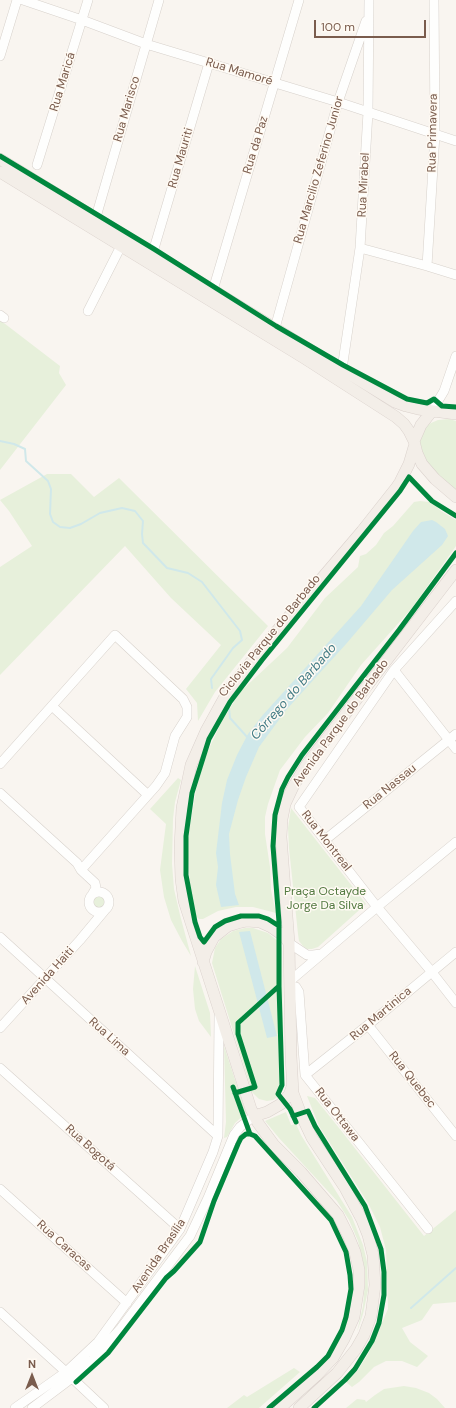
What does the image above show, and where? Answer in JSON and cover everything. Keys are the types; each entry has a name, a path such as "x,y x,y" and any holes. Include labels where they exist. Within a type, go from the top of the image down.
{"main road":[{"path":"0,159 154,252 395,402 406,406 456,414"},
{"path":"0,172 304,358 396,417 404,424 422,464 435,479 456,497"},
{"path":"280,1408 316,1376 333,1358 344,1339 354,1317 359,1285 358,1270 352,1246 338,1215 263,1131 254,1116 247,1099 184,901 181,879 180,852 182,808 191,765 206,730 228,692 396,488 409,464 421,425 432,411"},
{"name":"Avenida Parque do Barbado","path":"299,1408 337,1373 356,1349 364,1336 371,1316 375,1278 373,1255 368,1235 362,1220 345,1188 312,1138 294,1098 292,1087 290,983 286,940 281,837 282,819 285,804 307,764 456,570"},
{"path":"204,962 206,952 214,937 228,926 248,921 260,922 271,927 286,940"},
{"path":"254,1116 267,1112 281,1104 289,1095 292,1087"}],"street":[{"path":"0,56 17,0"},
{"name":"Rua Mamoré","path":"23,0 146,44 338,102 456,141"},
{"name":"Rua Maricá","path":"38,165 88,0"},
{"name":"Rua Marisco","path":"96,217 159,0"},
{"name":"Rua da Paz","path":"213,290 299,0"},
{"name":"Rua Mirabel","path":"342,369 360,248 368,112 369,0"},
{"name":"Rua Primavera","path":"427,266 435,134 434,0"},
{"name":"Rua Marcilio Zeferino Junior","path":"275,328 338,102 368,13"},
{"name":"Rua Mauriti","path":"154,252 209,63"},
{"path":"88,311 121,246"},
{"path":"360,248 456,275"},
{"path":"432,411 444,391 456,356"},
{"name":"Rua Montreal","path":"456,601 394,670 299,807 456,1003"},
{"path":"0,764 115,635 182,699 187,707 187,717 175,736 165,773 148,795 81,866"},
{"path":"394,670 452,737 456,749"},
{"path":"52,706 148,795"},
{"name":"Rua Nassau","path":"324,840 452,737"},
{"path":"0,793 81,866 101,881 104,893 107,895 109,901 109,904 105,910 99,912 90,906 89,900 96,888 95,883 81,866"},
{"path":"305,1075 299,992 296,987 290,983 377,906 456,842"},
{"path":"93,893 104,893"},
{"path":"94,910 96,918 95,922"},
{"name":"Avenida Haiti","path":"0,1028 105,910"},
{"name":"Rua Lima","path":"0,937 218,1136"},
{"path":"286,940 307,954 321,954"},
{"name":"Rua Martinica","path":"305,1075 456,952"},
{"name":"Avenida Brasília","path":"69,1375 98,1342 180,1229 208,1165 218,1136 219,1011"},
{"name":"Rua Quebec","path":"368,1025 456,1136"},
{"name":"Rua Bogotá","path":"0,1068 180,1229"},
{"name":"Rua Ottawa","path":"305,1075 428,1229"},
{"name":"Avenida Brasília","path":"15,1408 34,1402 106,1346 190,1236 234,1135 240,1126 254,1116"},
{"name":"Rua Caracas","path":"0,1189 127,1303"},
{"path":"0,1312 104,1408"},
{"path":"116,1318 124,1324"}],"green space":[{"path":"0,320 60,366 59,373 66,385 0,470"},
{"path":"449,419 456,421 456,491 429,467 419,445 425,427 438,420"},
{"path":"47,474 71,474 94,497 119,478 268,626 215,692 198,721 197,703 186,689 221,645 171,598 125,546 0,675 0,567 32,546 0,500"},
{"path":"414,502 429,502 456,520 456,546 412,608 361,665 328,713 305,737 280,770 265,817 265,834 270,867 271,890 276,913 253,907 236,907 218,911 203,919 199,919 196,916 190,887 187,843 196,790 205,757 221,723 240,692 287,648 325,598 358,567 360,556 366,554 376,545 384,533 393,526"},
{"path":"178,778 181,780 175,802 173,819 172,864 174,889 191,956 171,920 164,897 160,870 166,824 150,809"},
{"name":"Praça Octayde Jorge Da Silva","path":"291,808 366,904 318,947 312,949 307,949 299,941 289,848 288,828"},
{"path":"99,894 105,896 107,902 105,908 99,910 93,908 91,902 93,896"},
{"path":"253,928 268,933 279,942 282,948 284,1083 283,1090 276,1098 267,1101 259,1099 252,1092 212,963 215,948 221,939 233,931"},
{"path":"195,966 210,1013 211,1037 199,1021 195,1009 193,989"},
{"path":"224,1046 246,1113 235,1123 227,1137 224,1138 226,1122"},
{"path":"307,1096 315,1098 424,1236 456,1210 456,1302 433,1304 422,1320 402,1328 410,1342 428,1356 417,1367 402,1361 386,1361 374,1367 352,1387 346,1382 358,1370 368,1354 388,1309 386,1250 380,1227 368,1203 319,1126"},
{"path":"286,1112 291,1125 296,1124 301,1135 352,1217 363,1245 367,1262 368,1290 363,1314 357,1332 363,1306 365,1281 363,1262 358,1241 349,1220 337,1201 265,1121"},
{"path":"294,1368 300,1372 259,1408 227,1408 244,1395 247,1397"},
{"path":"404,1386 416,1388 429,1393 445,1408 346,1408 357,1399 365,1400 366,1402 384,1389"}],"water":[{"name":"Córrego do Barbado","path":"432,520 445,529 448,536 442,545 392,590 346,644 287,709 259,747 238,800 229,834 235,894 239,905 221,907 216,885 218,867 216,853 222,803 227,780 237,755 248,734 262,716 361,606 413,531 421,522"},
{"path":"250,931 277,1036 267,1038 239,932"}],"waterway":[{"path":"0,441 14,444 25,449 26,461 48,481 51,489 50,514 53,522 60,527 70,528 81,524 100,513 122,508 135,511 143,521 143,543 167,568 188,573 202,582 240,631 242,640 233,648 211,679 212,688"},
{"name":"Córrego do Barbado","path":"229,708 230,718 248,738"},
{"path":"411,1308 456,1268"}],"cycle path":[{"path":"0,156 154,249 276,326 343,365 407,399 427,403 434,399 442,406 456,407"},
{"name":"Ciclovia Parque do Barbado","path":"279,926 268,919 259,916 241,916 225,921 215,927 204,942 200,937 195,922 186,875 186,836 192,793 209,739 230,702 262,660 400,491 409,477 432,501 456,516"},
{"path":"235,1093 255,1087 238,1034 238,1023 279,986 279,922 273,846 275,815 282,789 302,755 399,630 456,553"},
{"path":"279,986 282,1085 278,1094 290,1109 296,1122"},
{"path":"233,1087 250,1134 255,1136 331,1220 346,1252 350,1275 351,1289 346,1317 342,1330 328,1356 269,1408"},
{"path":"293,1116 308,1111 315,1126 365,1206 381,1249 384,1272 384,1295 379,1323 372,1341 355,1369 314,1408"},
{"path":"76,1382 108,1353 166,1278 200,1242 214,1201 238,1144 241,1138 246,1134 250,1134"}]}
